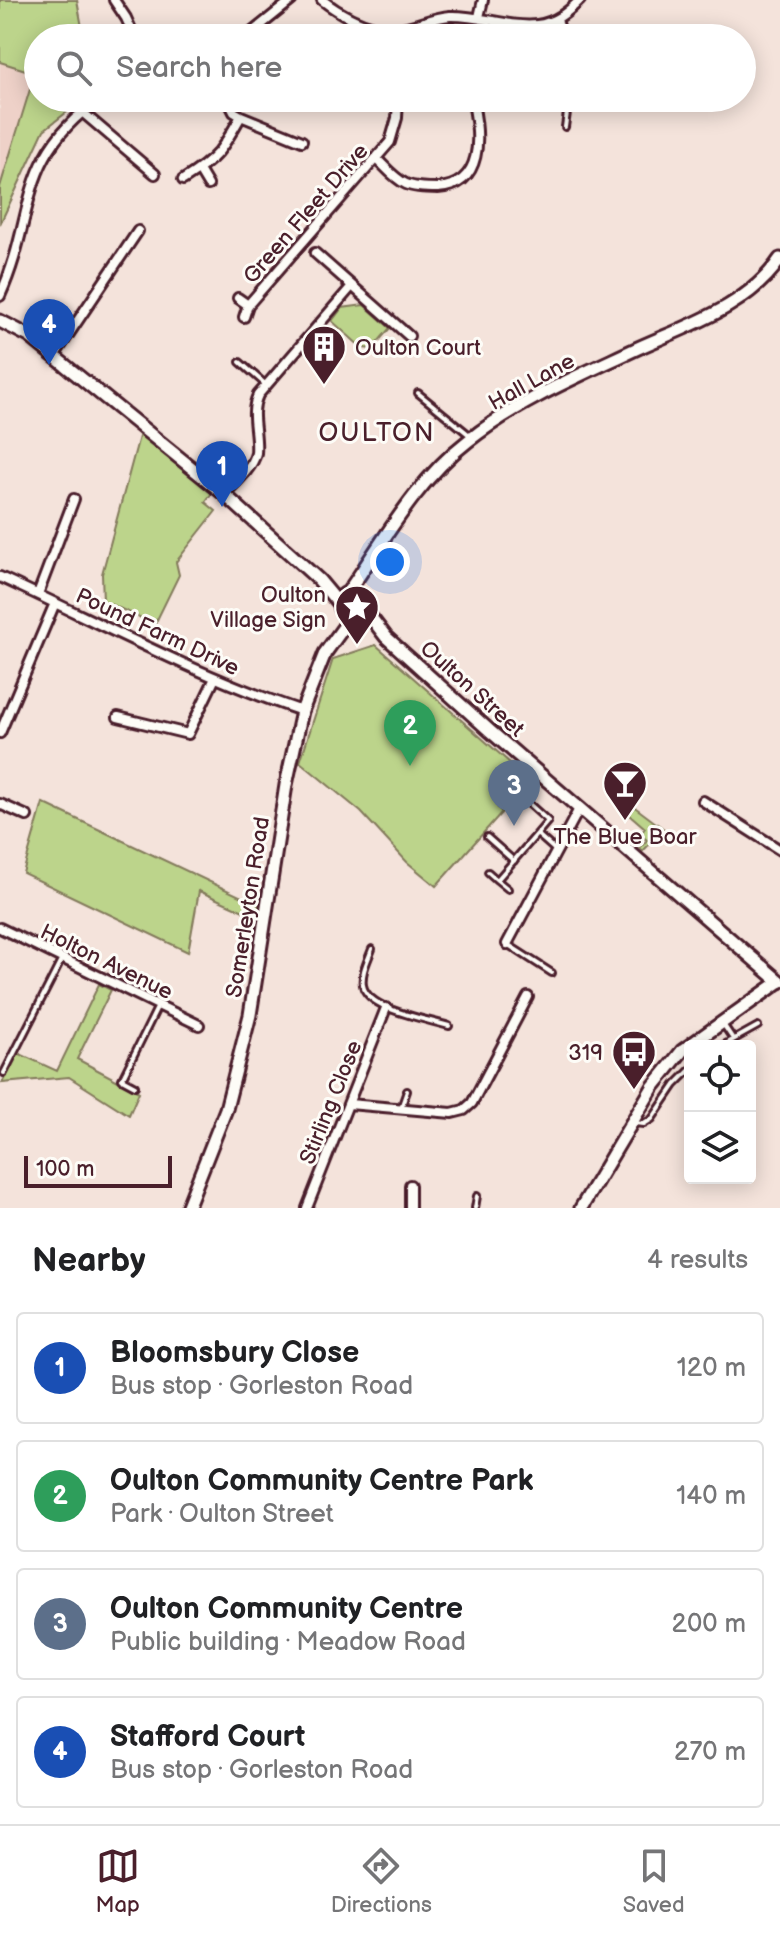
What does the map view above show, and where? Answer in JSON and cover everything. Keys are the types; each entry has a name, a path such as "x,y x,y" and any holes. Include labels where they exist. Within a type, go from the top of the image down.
{"main road":[{"name":"Hall Lane","path":"350,605 377,551 426,482 445,460 472,438 527,403 717,312 761,282 780,259"},
{"name":"Oulton Street","path":"0,321 29,336 224,494 579,809 638,856 780,982"},
{"name":"Somerleyton Road","path":"187,1208 226,1109 250,1015 286,785 302,711 325,653 350,605"},
{"path":"581,1208 653,1087 682,1051 780,982"}],"street":[{"path":"114,0 129,24"},
{"path":"262,24 292,0"},
{"path":"322,0 363,24"},
{"path":"479,17 483,0"},
{"path":"542,24 557,19 580,0"},
{"path":"426,24 448,16 479,17 515,24"},
{"path":"557,19 558,24"},
{"path":"0,296 12,270 24,212 37,171 49,148 80,112"},
{"path":"82,112 155,174"},
{"path":"234,112 302,141"},
{"name":"Green Fleet Drive","path":"244,317 248,305 377,159 395,131 397,112"},
{"path":"377,159 407,185 455,185 466,177 477,151 475,112"},
{"path":"183,180 222,151 241,116"},
{"path":"199,170 208,185"},
{"path":"54,356 138,231"},
{"path":"315,253 409,336"},
{"path":"224,494 253,461 256,452 253,405 266,385 352,286"},
{"name":"Green Fleet Drive","path":"238,298 248,305"},
{"path":"38,594 74,499"},
{"name":"Pound Farm Drive","path":"0,577 215,678 302,711"},
{"path":"0,733 55,603"},
{"path":"118,717 188,734 215,678"},
{"path":"703,801 780,850"},
{"path":"0,804 27,816"},
{"path":"507,944 579,809"},
{"name":"Holton Avenue","path":"0,928 199,1025"},
{"path":"349,1104 452,1113 464,1110 472,1103 524,1016 528,997"},
{"name":"Stirling Close","path":"307,1208 386,1008"},
{"path":"410,1185 410,1208"}],"lane":[{"path":"565,127 567,112"},
{"path":"240,362 266,385"},
{"path":"418,393 472,438"},
{"path":"497,880 548,821 517,793"},
{"path":"537,834 557,851"},
{"path":"487,837 514,861"},
{"path":"488,872 508,889"},
{"path":"507,944 552,973"},
{"path":"372,949 362,976 365,992 372,1000 386,1008 449,1026"},
{"path":"4,1073 62,959"},
{"path":"135,1086 122,1079 158,1006"},
{"path":"721,1021 733,1039 758,1026"},
{"path":"631,1122 644,1124 652,1119 684,1076"},
{"path":"401,1108 407,1091"},
{"path":"475,1208 477,1196"}],"shaded area":[{"path":"0,62 24,70 24,109 0,187"}],"green space":[{"path":"0,0 77,0 81,24 24,24 24,70 0,62"},
{"path":"24,109 24,112 67,112 44,130 0,224 0,187"},
{"path":"364,305 390,328 372,349 362,348 332,321 342,308"},
{"path":"140,433 212,493 205,502 216,511 176,562 179,575 155,624 103,601 102,574"},
{"path":"376,645 526,777 498,808 502,812 436,886 407,862 361,812 300,762 333,659"},
{"path":"620,796 664,829 643,851 640,848 647,840 640,835 645,828 615,802"},
{"path":"43,803 261,906 259,918 199,891 188,952 23,873"},
{"path":"99,984 111,990 77,1059 139,1092 129,1115 69,1077 2,1083 18,1053 57,1071"}],"place":[{"name":"Stafford Court","path":"49,365"},
{"name":"Oulton Court","path":"324,386"},
{"name":"Bloomsbury Close","path":"222,507"},
{"name":"Oulton Village Sign","path":"357,646"},
{"name":"Oulton Community Centre Park","path":"410,766"},
{"name":"The Blue Boar","path":"625,822"},
{"name":"Oulton Community Centre","path":"514,826"},
{"name":"319","path":"634,1091"}],"district":[{"name":"OULTON","path":"377,432"}]}
